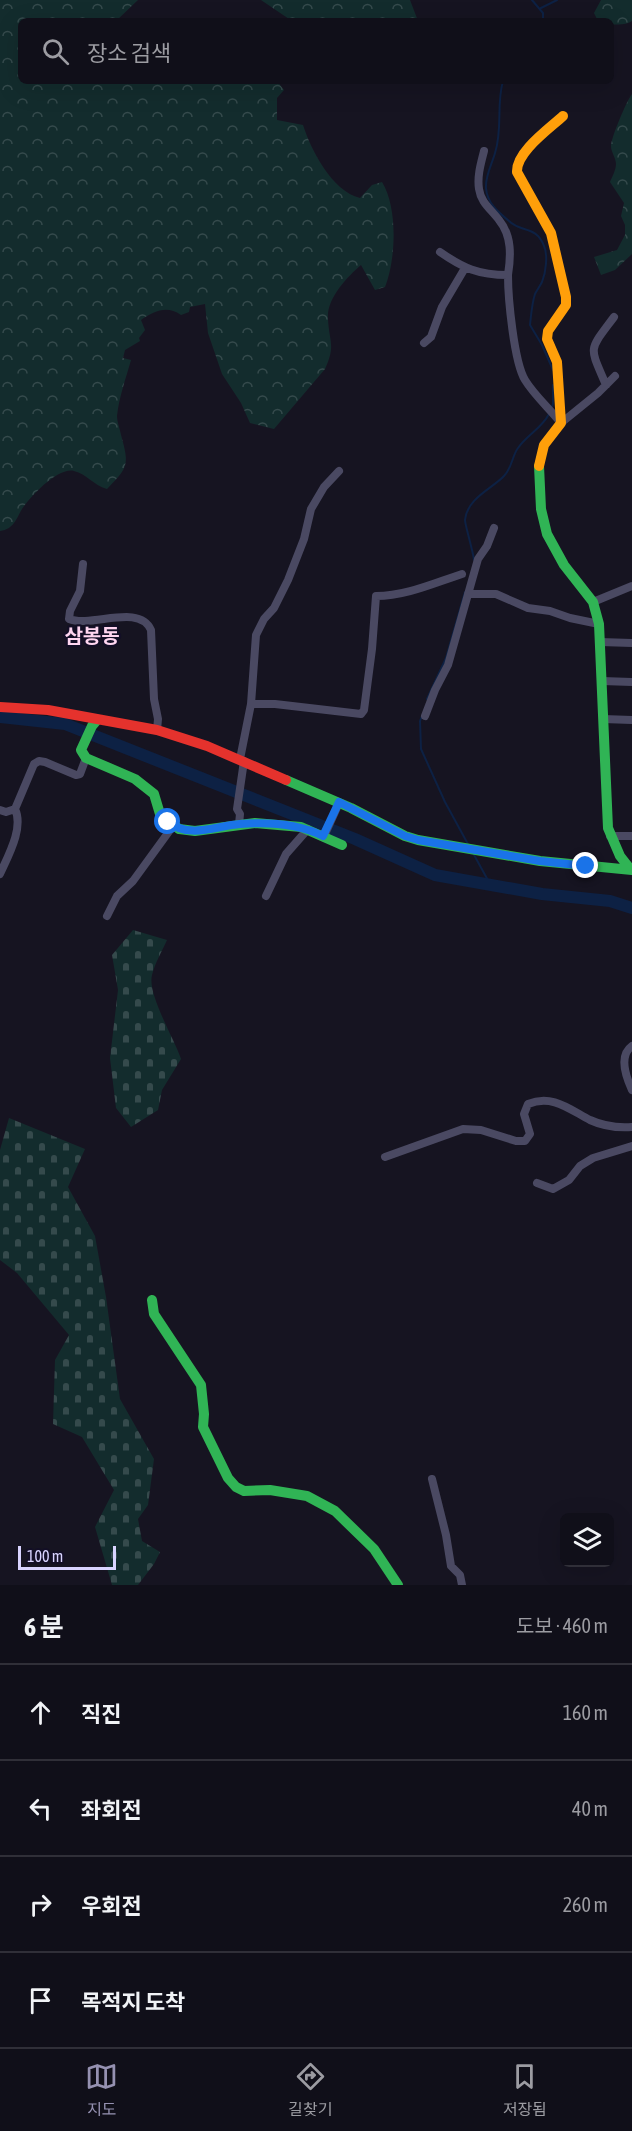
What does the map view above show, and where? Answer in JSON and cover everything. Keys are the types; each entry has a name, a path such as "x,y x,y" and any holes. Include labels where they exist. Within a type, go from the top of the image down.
{"street":[{"path":"561,423 557,362 547,339 548,331 566,305 566,297 551,233 520,177 517,167 525,153 563,116"},
{"path":"484,151 479,170 478,187 483,203 503,226 511,255 508,275 514,332 522,374 526,383 561,423"},
{"path":"440,252 465,268 495,275 508,275"},
{"path":"424,343 431,337 438,316 465,268"},
{"path":"606,385 592,352 593,345 614,316"},
{"path":"615,376 551,432 538,456 540,507 543,523 552,543 581,588 593,602 599,624 606,815 610,836 620,856 632,870"},
{"path":"239,824 240,814 237,809 251,704 256,635 264,619 274,608 288,580 304,540 311,509 324,488 339,471"},
{"path":"425,716 448,665 478,558 487,546 494,528"},
{"path":"83,564 80,591 70,611 69,620 92,621 132,617 148,624 151,630 157,730"},
{"path":"251,704 275,704 361,714 364,710 369,678 376,596 390,596 462,574"},
{"path":"593,602 632,586"},
{"path":"468,594 496,594 528,608 550,611 599,624"},
{"path":"600,642 632,643"},
{"path":"602,681 632,682"},
{"path":"0,707 40,708 94,723 157,730 242,760 339,802 405,836 418,840 540,861 632,870"},
{"path":"603,719 632,720"},
{"path":"94,723 81,750 86,758 135,779 154,794 160,814 173,826 195,831 255,823 308,829 342,845"},
{"path":"0,810 6,812 15,809 34,764 39,761 45,762 76,775 80,774 86,758"},
{"path":"324,835 339,802"},
{"path":"0,874 18,823 18,814 15,809"},
{"path":"106,916 117,896 133,881 173,826"},
{"path":"266,896 286,854 308,829"},
{"path":"610,836 632,836"},
{"path":"632,1046 625,1054 625,1061 632,1090"},
{"path":"385,1157 463,1129 481,1130 516,1141 525,1141 530,1134 524,1114 528,1104 534,1101 565,1105 598,1123 632,1127"},
{"path":"537,1183 552,1189 569,1180 580,1166 593,1158 632,1146"},
{"path":"152,1300 154,1314 201,1385 203,1427 228,1478 236,1487 244,1491 270,1490 307,1496 335,1511 374,1549 398,1585"},
{"path":"432,1479 451,1566 460,1575 462,1585"}],"green space":[{"path":"0,0 138,0 119,18 18,18 18,84 279,84 284,90 277,98 277,120 303,125 317,157 340,187 360,198 372,185 382,182 391,205 393,219 394,234 389,276 385,287 375,290 361,265 344,282 334,296 328,311 331,349 325,369 274,429 250,423 241,403 222,374 208,333 205,304 190,307 189,312 181,315 166,310 151,314 141,320 145,330 139,338 140,341 125,350 123,358 131,360 117,416 126,459 120,475 107,489 79,472 60,473 32,497 12,526 0,531"},
{"path":"261,0 410,0 417,18 288,18"},
{"path":"601,0 632,0 632,21 627,23 614,24 614,18 596,18 594,13"},
{"path":"632,94 632,254 615,270 601,275 594,257 617,250 625,235 625,225 621,216 624,203 610,182 616,164 611,146"},
{"path":"133,930 167,940 152,975 153,993 181,1059 162,1090 158,1110 131,1127 116,1108 110,1058 118,990 112,955"},
{"path":"9,1118 85,1149 68,1187 95,1236 120,1399 154,1459 148,1505 138,1519 142,1541 160,1552 138,1585 112,1585 95,1527 114,1490 82,1437 53,1424 55,1360 69,1335 17,1273 0,1260 0,1150"}],"waterway":[{"path":"532,0 543,13 543,18"},
{"path":"541,8 557,0"},
{"path":"502,84 497,144 486,188 494,207 514,225 537,235 544,246 545,269 542,282 535,294 530,325 553,370"},
{"path":"551,409 553,385"},
{"path":"474,560 465,523 470,506 504,476 518,448 549,414"},
{"path":"427,699 446,658 465,592"},
{"path":"422,716 420,721 421,749 445,802 469,846"},
{"path":"0,717 65,724 355,839 435,875 542,894 610,901 632,908"},
{"path":"473,853 490,884"}],"traffic: fast":[{"path":"539,466 541,509 547,534 564,565 593,602 599,624 608,828 620,856 631,870"},
{"path":"97,720 81,750 86,758 135,779 154,794 160,814 179,829 195,831 255,823 301,827 342,845"},
{"path":"286,780 418,840 540,861 632,870"},
{"path":"152,1300 154,1314 201,1385 203,1427 228,1478 236,1487 244,1491 270,1490 307,1496 335,1511 374,1549 398,1585"}],"traffic: slow":[{"path":"539,466 544,445 561,423 557,362 547,339 548,331 566,305 566,297 551,233 517,172 518,164 527,149 563,116"}],"traffic: jam":[{"path":"0,707 48,710 157,730 207,746 286,780"}],"district":[{"name":"삼봉동","path":"92,635"}],"route":[{"path":"168,822 178,829 195,831 255,823 301,827 323,836 339,802 405,836 418,840 507,856 586,866"}]}
